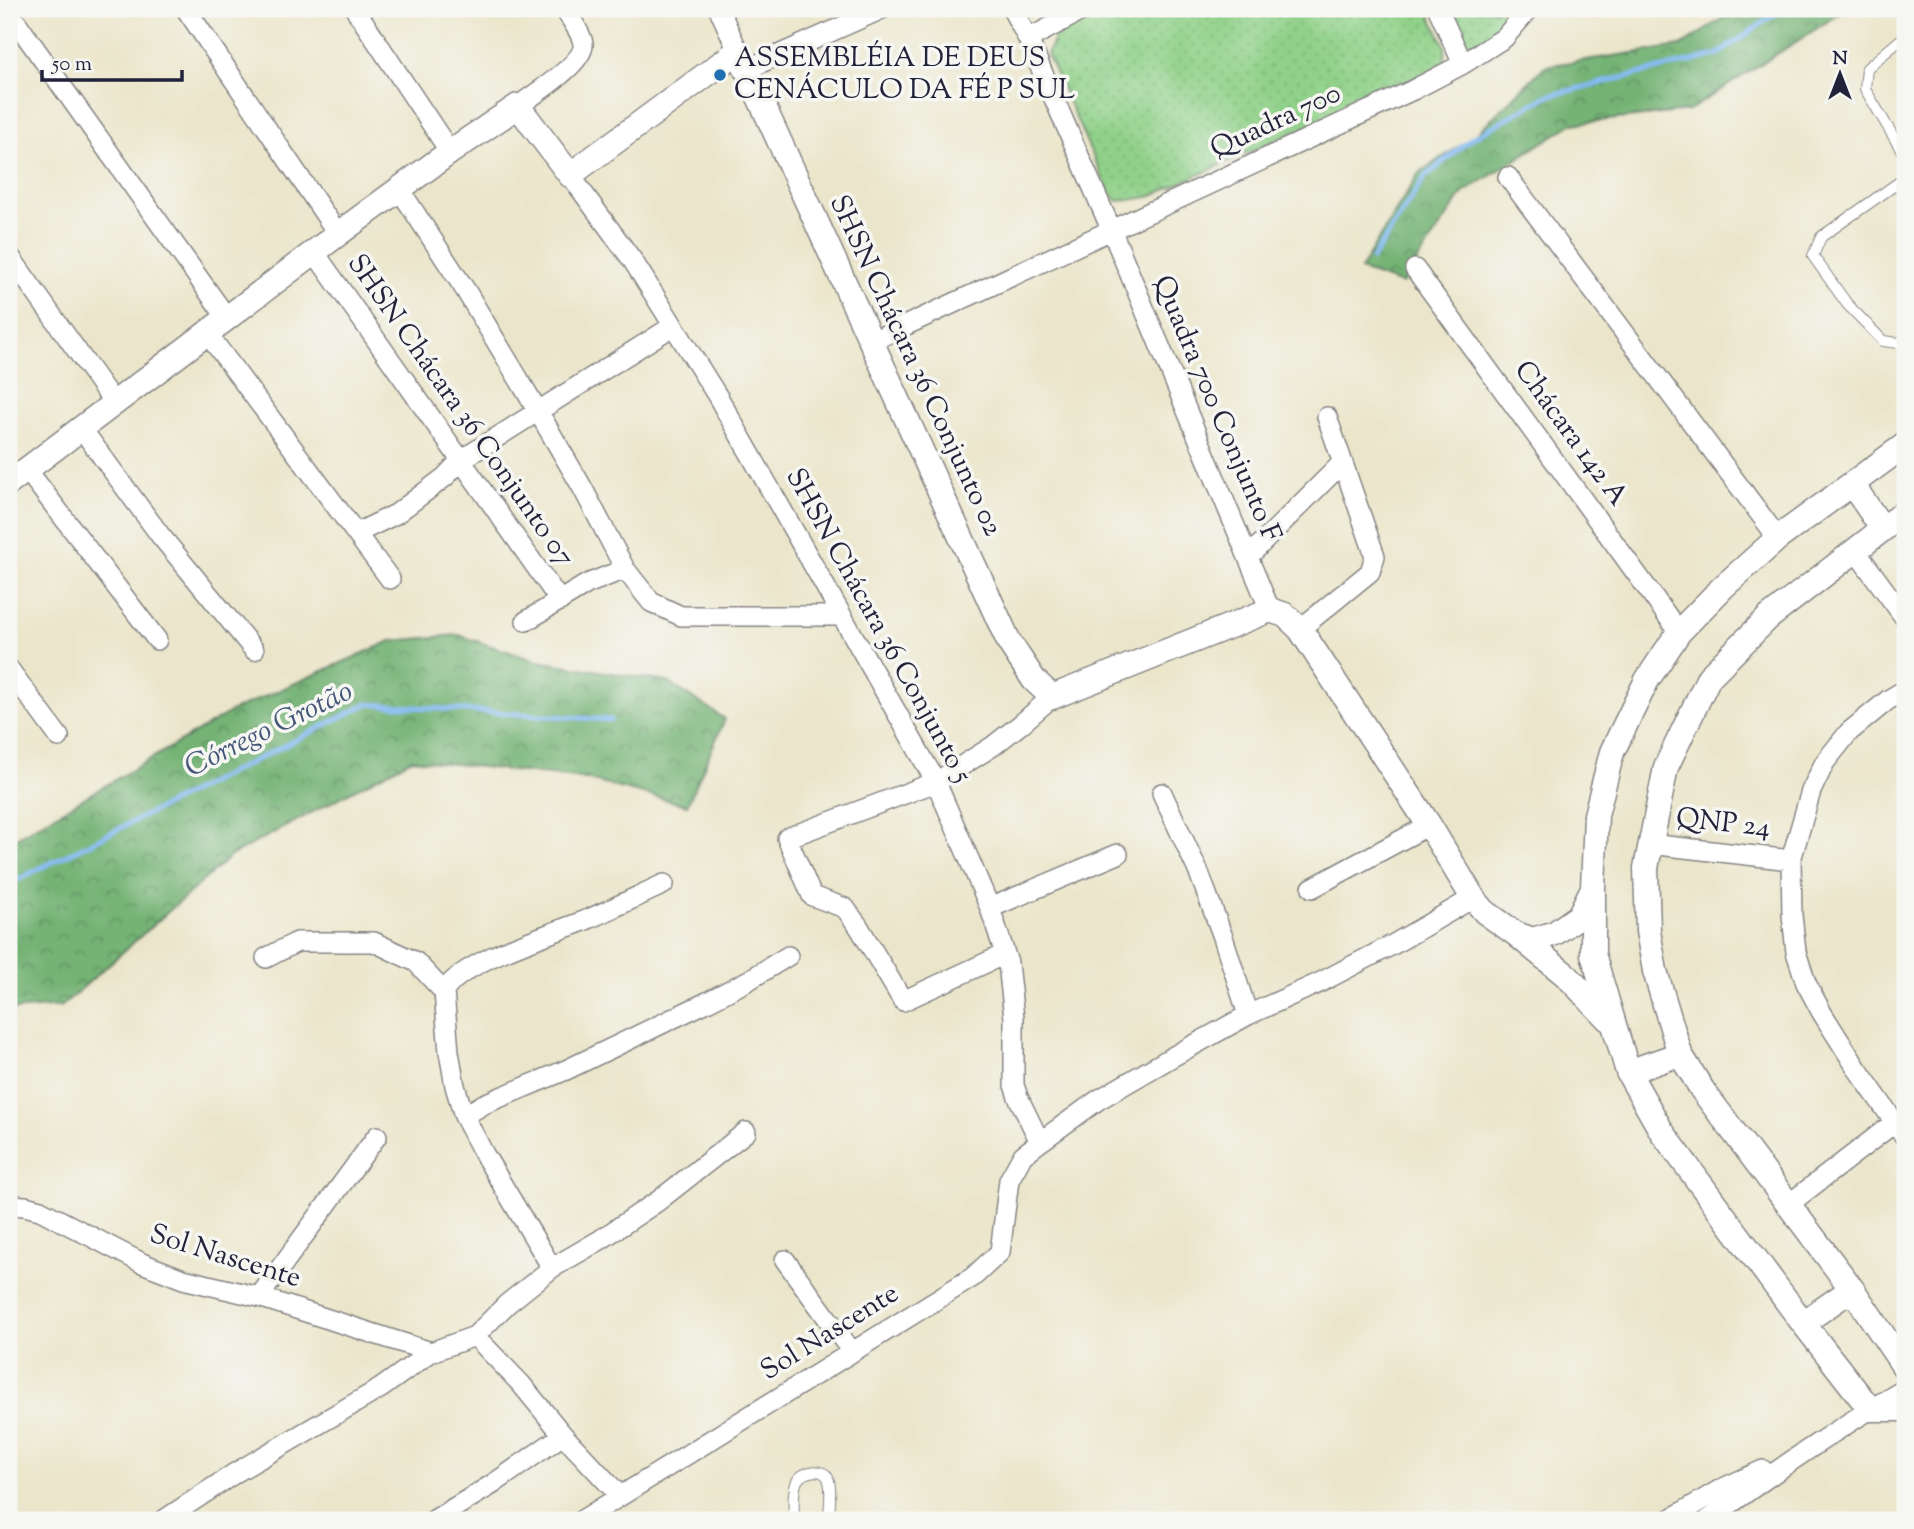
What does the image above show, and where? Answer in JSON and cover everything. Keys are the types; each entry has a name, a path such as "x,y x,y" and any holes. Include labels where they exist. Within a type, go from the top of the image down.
{"street":[{"path":"186,9 338,234"},
{"path":"355,9 450,152"},
{"path":"157,640 18,476 338,234 518,106 576,61 583,50 582,41 565,9"},
{"path":"719,9 743,60"},
{"path":"518,106 570,175 743,60 882,9"},
{"name":"Quadra 700 Conjunto F","path":"1012,9 1028,39 1111,229 1270,610"},
{"path":"1028,39 1085,9"},
{"path":"1438,9 1464,64"},
{"name":"Quadra 700","path":"870,342 1413,90 1464,64 1504,38 1530,9"},
{"path":"9,12 227,318"},
{"name":"SHSN Chácara 36 Conjunto 02","path":"743,60 1009,642 1034,680 1052,697"},
{"name":"SHSN Chácara 36 Conjunto 5","path":"570,175 633,261 758,465 936,782 990,908 1005,954 1012,984 1014,1085 1040,1142"},
{"path":"1508,177 1778,538"},
{"path":"400,190 539,413 625,569 651,602 681,615 842,616"},
{"name":"SHSN Chácara 36 Conjunto 07","path":"315,253 560,601"},
{"path":"9,255 114,403"},
{"name":"Chácara 142 A","path":"1415,269 1679,632"},
{"path":"357,533 406,507 445,477 461,460 673,326"},
{"path":"207,333 390,579"},
{"path":"1300,629 1370,572 1375,556 1327,417"},
{"path":"81,428 160,535 254,650"},
{"path":"1870,1409 1661,1132 1628,1072 1593,954 1593,888 1596,815 1612,752 1647,680 1679,632 1723,586 1778,538 1905,445"},
{"path":"1248,557 1342,463"},
{"path":"1852,484 1882,528"},
{"path":"1905,512 1768,618 1709,677 1666,767 1646,868 1648,931 1655,971 1680,1054 1703,1091 1852,1289 1905,1368"},
{"path":"1855,550 1905,618"},
{"path":"526,621 587,584 625,569"},
{"path":"1005,954 903,1001 845,908 812,896 786,838 936,782 1002,739 1052,697 1270,610 1284,615 1300,629 1429,825 1473,898 1485,912 1567,976 1612,1024"},
{"path":"9,669 59,737"},
{"name":"QNP 24","path":"1789,1204 1900,1130 1822,1013 1806,983 1796,952 1791,860 1811,791 1825,762 1849,733 1888,700 1905,691"},
{"path":"1162,793 1199,873 1248,1015"},
{"path":"1312,888 1429,825"},
{"name":"QNP 24","path":"1649,844 1791,860"},
{"path":"990,908 1118,854"},
{"path":"552,1268 464,1116 449,1052 444,992 448,983 499,954 583,921 664,884"},
{"path":"1516,934 1533,940 1555,933 1579,916 1593,888"},
{"name":"Sol Nascente","path":"582,1520 973,1277 1000,1252 1009,1180 1023,1155 1098,1100 1248,1015 1321,982 1473,898"},
{"path":"266,958 297,942 374,942 416,962 444,992"},
{"path":"464,1116 484,1104 566,1070 707,1002 750,980 788,956"},
{"path":"1628,1072 1680,1054"},
{"path":"164,1520 235,1474 381,1388 431,1352 475,1336 507,1304 552,1268 658,1201 747,1132"},
{"path":"259,1297 377,1136"},
{"name":"Sol Nascente","path":"9,1205 40,1210 142,1263 183,1279 259,1297 431,1352"},
{"path":"785,1260 852,1352"},
{"path":"1803,1323 1852,1289"},
{"path":"475,1336 620,1496"},
{"path":"1708,1520 1784,1465 1905,1389"},
{"path":"1870,1409 1905,1409"},
{"path":"434,1520 493,1484 563,1435"},
{"path":"1669,1520 1721,1489 1754,1474 1784,1465"}],"lane":[{"path":"1905,36 1867,68 1865,89 1905,156"},
{"path":"1905,178 1821,237 1813,256 1847,304 1883,341 1899,343 1905,339"},
{"path":"794,1520 795,1493 799,1478 816,1471 824,1473 829,1479 829,1520"}],"green space":[{"path":"1103,9 1427,9 1445,46 1445,62 1420,76 1149,197 1118,201 1110,194 1047,54 1059,28"},
{"path":"1449,9 1510,9 1488,39 1465,44"},
{"path":"1737,9 1847,9 1688,111 1572,124 1463,193 1402,284 1360,270 1419,173 1472,138 1545,66 1681,46"},
{"path":"458,635 537,661 668,682 725,719 687,805 585,779 412,759 232,855 62,1006 9,1010 9,842 234,710 391,641"}],"waterway":[{"name":"Córrego Grotão","path":"1372,259 1425,177 1472,138 1547,96 1717,55 1782,9"},
{"name":"Córrego Grotão","path":"9,884 367,704 611,720"}],"place":[{"name":"ASSEMBLÉIA DE DEUS CENÁCULO DA FÉ P SUL","path":"720,75"}]}
